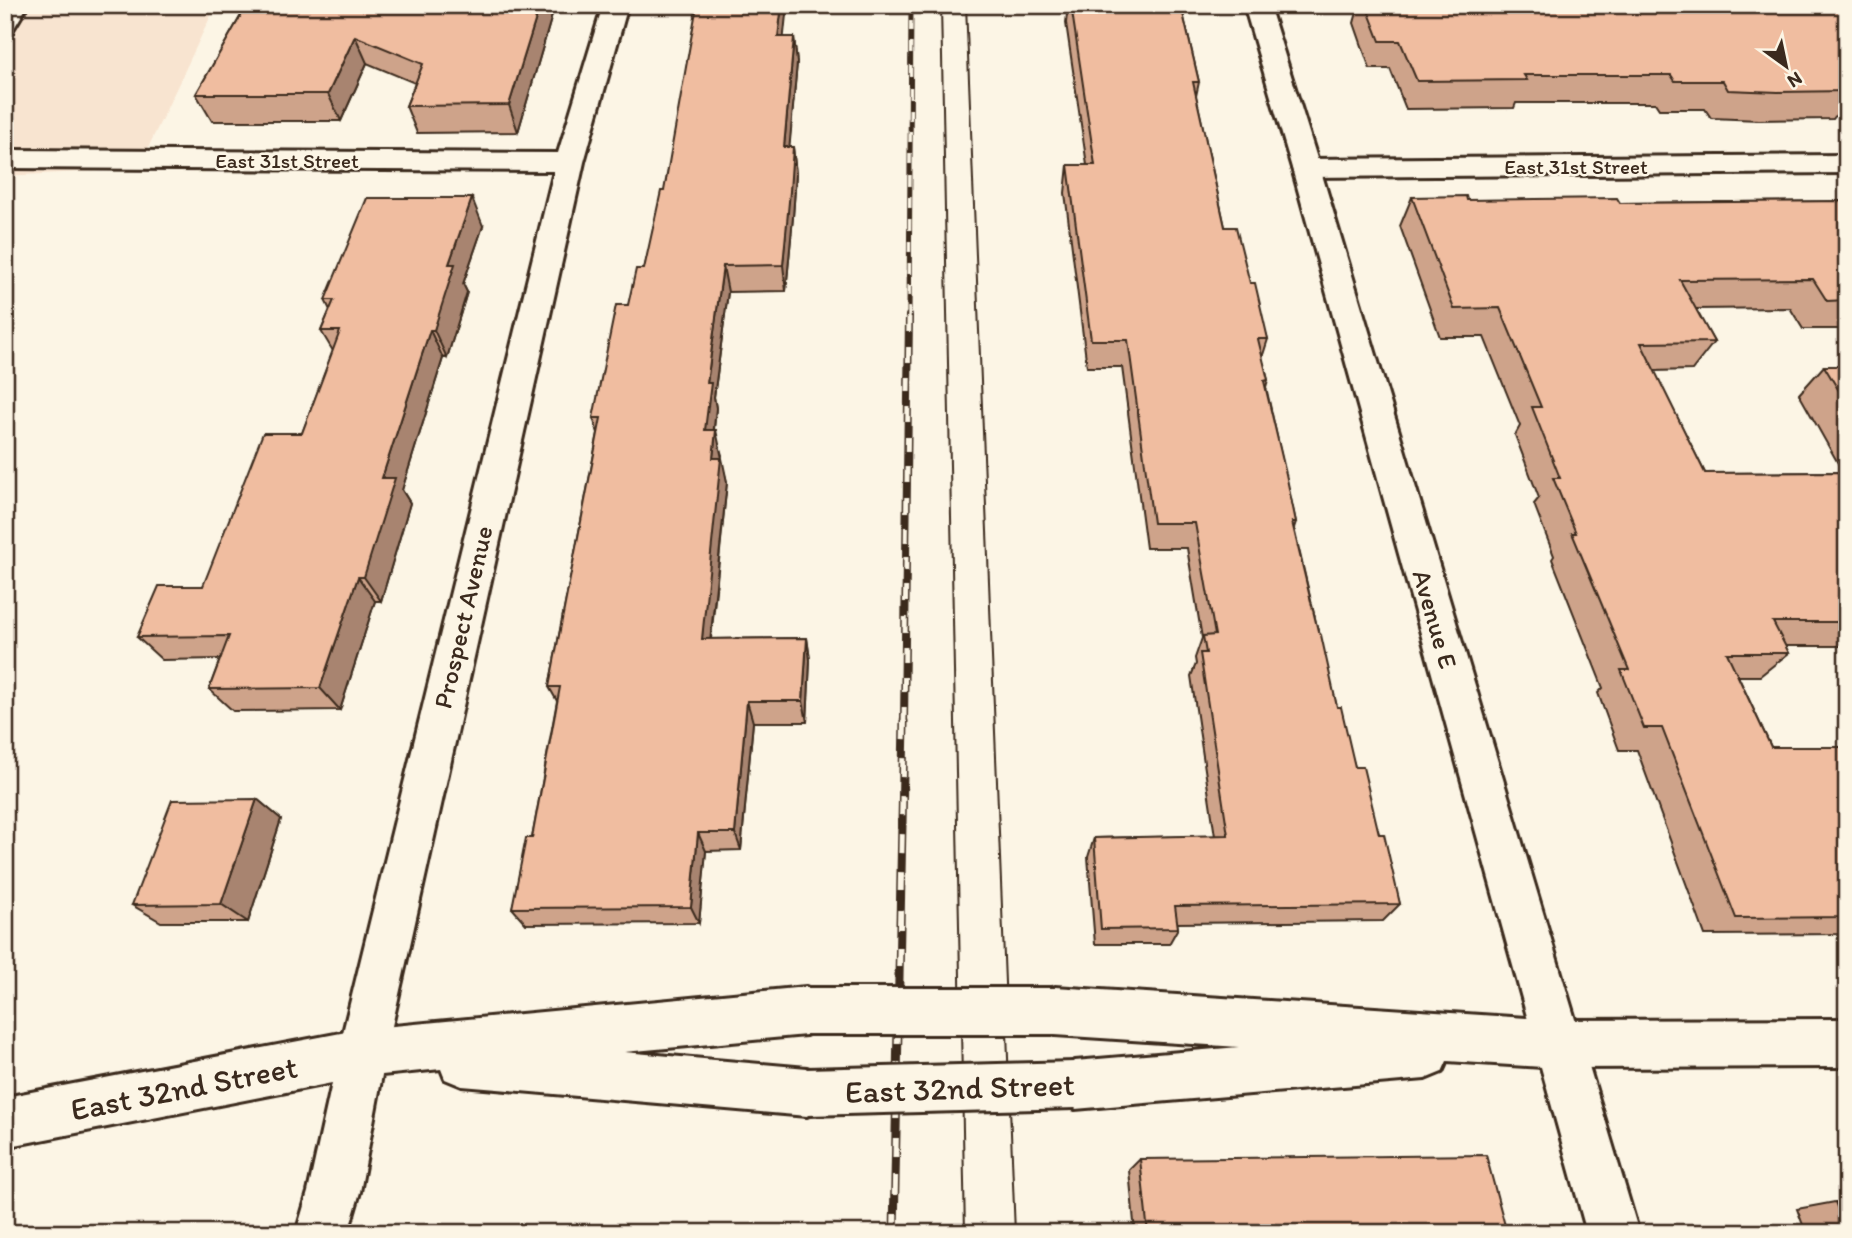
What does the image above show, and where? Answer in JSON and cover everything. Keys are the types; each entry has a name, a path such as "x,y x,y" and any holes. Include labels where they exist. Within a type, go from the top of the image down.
{"street":[{"name":"Prospect Avenue","path":"323,1233 362,1053 569,162 616,5"},
{"name":"Avenue E","path":"1256,5 1306,168 1613,1233"},
{"name":"East 31st Street","path":"5,159 569,162"},
{"name":"East 31st Street","path":"1306,168 1847,164"},
{"name":"East 32nd Street","path":"5,1122 362,1053 806,1011 1055,1011 1558,1044 1847,1043"},
{"name":"East 32nd Street","path":"362,1053 807,1092 1075,1085 1558,1044"}],"lane":[{"path":"5,29 20,5"}],"shaded area":[{"path":"5,5 216,5 138,169 5,176"}],"building":[{"path":"247,5 540,5 509,105 406,106 423,64 355,36 328,94 196,94"},
{"path":"697,5 782,5 778,37 794,37 784,147 793,147 783,265 723,266 707,383 711,383 705,430 716,430 713,458 721,458 702,639 807,638 803,701 747,701 735,833 698,833 691,907 512,908 526,838 532,838 560,687 549,687 601,418 593,418 616,305 628,305 636,269 644,269 661,191 664,191"},
{"path":"1071,5 1181,5 1199,82 1193,82 1225,227 1236,227 1250,283 1255,283 1268,339 1258,339 1268,380 1264,381 1296,522 1292,522 1318,631 1337,707 1341,707 1355,767 1363,767 1379,834 1384,834 1400,904 1175,906 1178,928 1101,929 1094,838 1228,835 1200,653 1206,653 1203,636 1215,635 1195,523 1153,523 1128,340 1091,340 1068,165 1095,165"},
{"path":"1366,5 1847,5 1847,91 1728,90 1723,81 1675,81 1671,75 1524,75 1527,80 1417,81 1400,41 1380,41"},
{"path":"1466,196 1467,200 1617,198 1620,203 1847,201 1847,300 1827,301 1813,279 1680,280 1714,342 1641,343 1705,473 1847,472 1847,622 1773,622 1789,653 1727,653 1771,747 1847,747 1847,917 1736,918 1662,728 1644,728 1621,670 1629,670 1572,533 1576,533 1553,478 1560,478 1532,407 1541,407 1500,308 1454,309 1412,197"},
{"path":"367,198 472,198 449,264 455,264 434,330 430,330 382,478 395,478 364,577 358,577 320,688 209,689 229,636 137,637 159,586 203,586 263,433 302,433 340,331 321,331 334,300 325,300"},
{"path":"1824,366 1847,366 1847,404"},
{"path":"257,799 221,904 132,905 172,800"},
{"path":"1486,1155 1507,1233 1148,1233 1140,1159"},
{"path":"1835,1202 1847,1202 1847,1231"}],"tram line":[{"path":"941,5 965,1233"},
{"path":"966,5 1015,1233"}],"railway":[{"path":"909,318 911,5"},
{"path":"904,722 909,316"},
{"path":"894,1233 904,721"}]}
